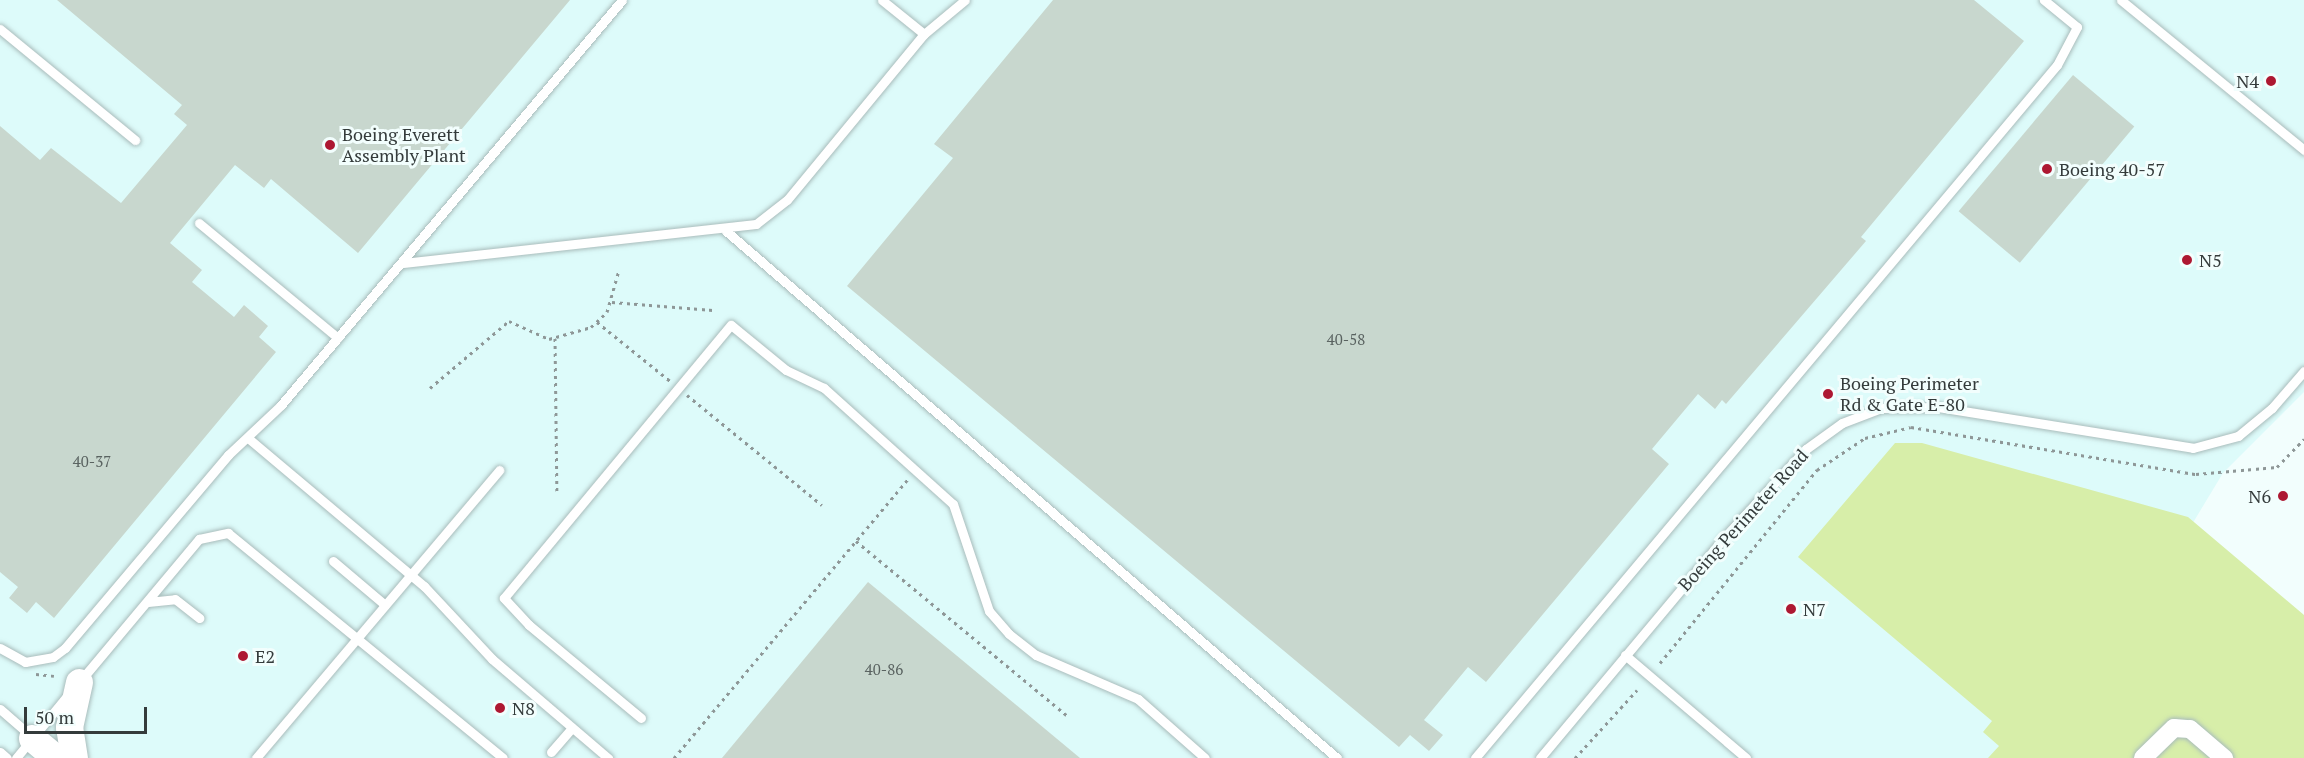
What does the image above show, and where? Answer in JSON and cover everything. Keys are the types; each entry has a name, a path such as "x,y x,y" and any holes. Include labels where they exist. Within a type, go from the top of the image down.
{"street":[{"path":"74,758 69,727 79,682"},
{"path":"2143,758 2174,728 2190,729 2224,758"},
{"path":"24,748 56,758"}],"lane":[{"path":"0,648 25,662 46,659 64,648 338,338 622,0"},
{"path":"882,0 924,34"},
{"path":"403,262 726,231 756,224 787,200 924,34 964,0"},
{"path":"1475,758 2056,65 2077,27 2044,0"},
{"path":"2121,0 2304,150"},
{"path":"0,29 135,140"},
{"path":"199,223 338,338"},
{"path":"726,231 1336,758"},
{"path":"642,718 529,625 504,598 731,325 786,370 824,388 953,504 981,593 1009,634 1036,655 1138,699 1205,758"},
{"name":"Boeing Perimeter Road","path":"1540,758 1625,655 1790,465 1823,435 1864,414 1938,407 2193,448 2238,436 2272,408 2304,371"},
{"path":"248,438 411,575 492,659 608,758"},
{"path":"256,758 499,470"},
{"path":"0,709 24,748 199,538 228,533 503,758"},
{"path":"333,561 386,605"},
{"path":"146,603 175,599 199,618"},
{"path":"1625,655 1746,758"},
{"path":"551,752 572,728"},
{"path":"0,752 7,758"}],"path":[{"path":"430,388 509,321 528,333 555,338 571,337 597,322 612,302 619,270"},
{"path":"612,302 713,310"},
{"path":"597,322 822,505"},
{"path":"555,338 557,491"},
{"path":"1660,663 1817,470 1865,438 1911,427 2196,474 2277,467 2304,439"},
{"path":"674,758 916,469"},
{"path":"856,541 1066,715"},
{"path":"1575,758 1637,690"}],"shaded area":[{"path":"0,0 2304,0 2304,392 2223,473 2139,612 2015,758 0,758"}],"green space":[{"path":"1895,443 1922,443 2188,517 2304,615 2304,758 1988,758 1999,746 1983,732 1992,721 1798,557"}],"building":[{"path":"57,0 570,0 358,253 271,179 264,188 235,165 170,243 202,270 192,282 234,317 244,305 268,326 259,337 276,352 54,618 36,602 27,613 9,598 18,587 0,572 0,126 40,160 51,148 121,203 187,125 174,114 182,105"},
{"path":"1053,0 1974,0 2024,41 1861,237 1866,241 1726,404 1722,400 1715,409 1698,394 1652,449 1669,464 1486,682 1468,667 1424,720 1443,735 1429,751 1410,735 1399,747 847,286 953,158 934,144"},
{"name":"Boeing 40-57","path":"2073,75 2134,126 2020,263 1959,211"},
{"path":"868,582 1080,758 722,758"}],"place":[{"name":"N4","path":"2271,81"},
{"name":"Boeing Everett Assembly Plant","path":"330,145"},
{"name":"Boeing 40-57","path":"2047,169"},
{"name":"N5","path":"2187,260"},
{"name":"Boeing Perimeter Rd & Gate E-80","path":"1828,394"},
{"name":"N6","path":"2283,496"},
{"name":"N7","path":"1791,609"},
{"name":"E2","path":"243,656"},
{"name":"N8","path":"500,708"}]}
